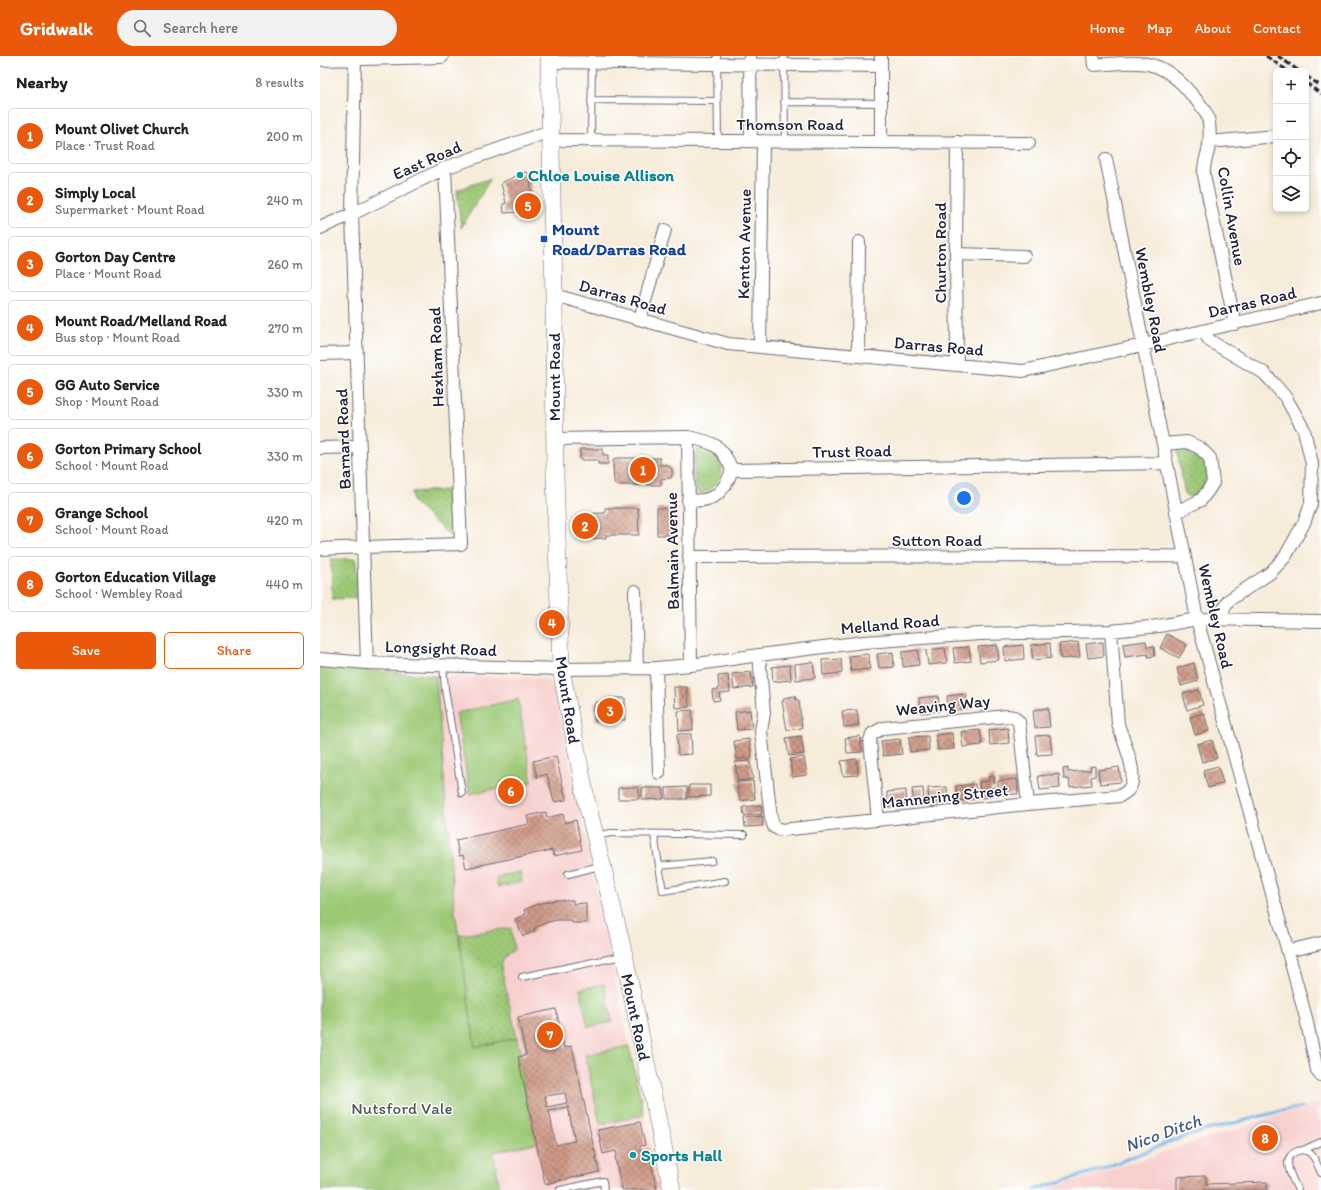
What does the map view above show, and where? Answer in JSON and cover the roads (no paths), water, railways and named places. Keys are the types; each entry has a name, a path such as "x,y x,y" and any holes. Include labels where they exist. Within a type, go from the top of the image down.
{"main road":[{"name":"Mount Road","path":"550,59 550,135 554,295 554,439 561,669 575,746 624,955 672,1190"}],"street":[{"name":"Collin Avenue","path":"1093,56 1094,65 1140,62 1156,64 1183,83 1206,112 1209,122 1210,142 1204,164 1204,175 1235,324"},
{"path":"320,60 442,57"},
{"name":"Barnard Road","path":"355,58 352,214 367,663"},
{"path":"550,59 881,61 881,142"},
{"name":"Kenton Avenue","path":"750,60 756,141 760,347"},
{"name":"East Road","path":"320,228 352,214 445,168 550,135"},
{"name":"Thomson Road","path":"550,135 591,140 1029,143"},
{"path":"1210,142 1273,136"},
{"name":"Churton Road","path":"957,365 956,254 958,142"},
{"name":"Wembley Road","path":"1106,159 1197,619 1306,1018 1317,1070 1321,1075"},
{"name":"Hexham Road","path":"363,546 461,544 445,168"},
{"path":"640,319 665,230"},
{"path":"858,356 859,242"},
{"path":"956,254 1024,256"},
{"name":"Darras Road","path":"554,295 728,344 1023,371 1143,345 1321,303"},
{"path":"1203,331 1210,341 1264,373 1286,398 1304,430 1312,464 1311,504 1304,523 1295,540 1285,557 1270,573 1229,600 1222,613 1222,619"},
{"path":"320,354 357,353"},
{"path":"554,439 688,437 707,440 720,448 728,460 732,470 723,490 719,493 706,501 688,500"},
{"name":"Balmain Avenue","path":"688,437 691,665"},
{"path":"1163,444 1188,442 1200,448 1210,458 1213,483 1201,500 1176,512"},
{"path":"320,448 360,447"},
{"name":"Trust Road","path":"732,470 1166,463"},
{"path":"320,549 363,546"},
{"name":"Sutton Road","path":"689,557 1184,556"},
{"path":"635,591 638,668"},
{"name":"Melland Road","path":"561,669 656,668 691,665 864,642 980,634 1111,631 1159,626 1197,619 1321,621"},
{"name":"Mannering Street","path":"759,655 764,714 761,730 771,818 774,827 781,830 1028,804 1120,796 1129,790 1132,781 1128,750 1118,724 1111,631"},
{"name":"Longsight Road","path":"320,659 367,663 561,669"},
{"path":"656,668 659,773"},
{"name":"Weaving Way","path":"878,820 870,742 872,734 884,728 1007,716 1014,717 1019,722 1028,804"},
{"path":"1288,951 1321,943"}],"lane":[{"path":"591,140 592,59"},
{"path":"717,60 718,141"},
{"path":"784,60 785,141"},
{"path":"591,100 717,101"},
{"path":"784,102 881,103"},
{"path":"443,665 444,689 462,793"},
{"path":"595,836 611,833 744,835"},
{"path":"654,834 663,891 725,881"},
{"path":"659,866 712,861"},
{"path":"568,874 602,866"},
{"path":"522,977 624,955"},
{"path":"1298,1190 1288,1166 1288,1159 1293,1153 1321,1142"},
{"path":"1303,1150 1309,1152 1313,1156 1321,1173"},
{"path":"560,1190 603,1181 604,1190"}],"waterway":[{"name":"Nico Ditch","path":"1034,1190 1102,1169 1172,1141 1207,1130 1281,1111 1303,1107"}],"railway":[{"path":"1266,56 1284,68"},
{"path":"1278,56 1295,68"},
{"path":"1309,78 1321,86"},
{"path":"1309,85 1321,94"}],"place":[{"name":"Chloe Louise Allison","path":"520,175"},
{"name":"GG Auto Service","path":"528,206"},
{"name":"Mount Road/Darras Road","path":"544,239"},
{"name":"Mount Olivet Church","path":"643,470"},
{"name":"Simply Local","path":"585,526"},
{"name":"Mount Road/Melland Road","path":"552,623"},
{"name":"Gorton Day Centre","path":"610,711"},
{"name":"Gorton Primary School","path":"511,791"},
{"name":"Grange School","path":"550,1035"},
{"name":"Gorton Education Village","path":"1265,1138"},
{"name":"Sports Hall","path":"633,1155"}],"park label":[{"name":"Nutsford Vale","path":"402,1108"}]}
